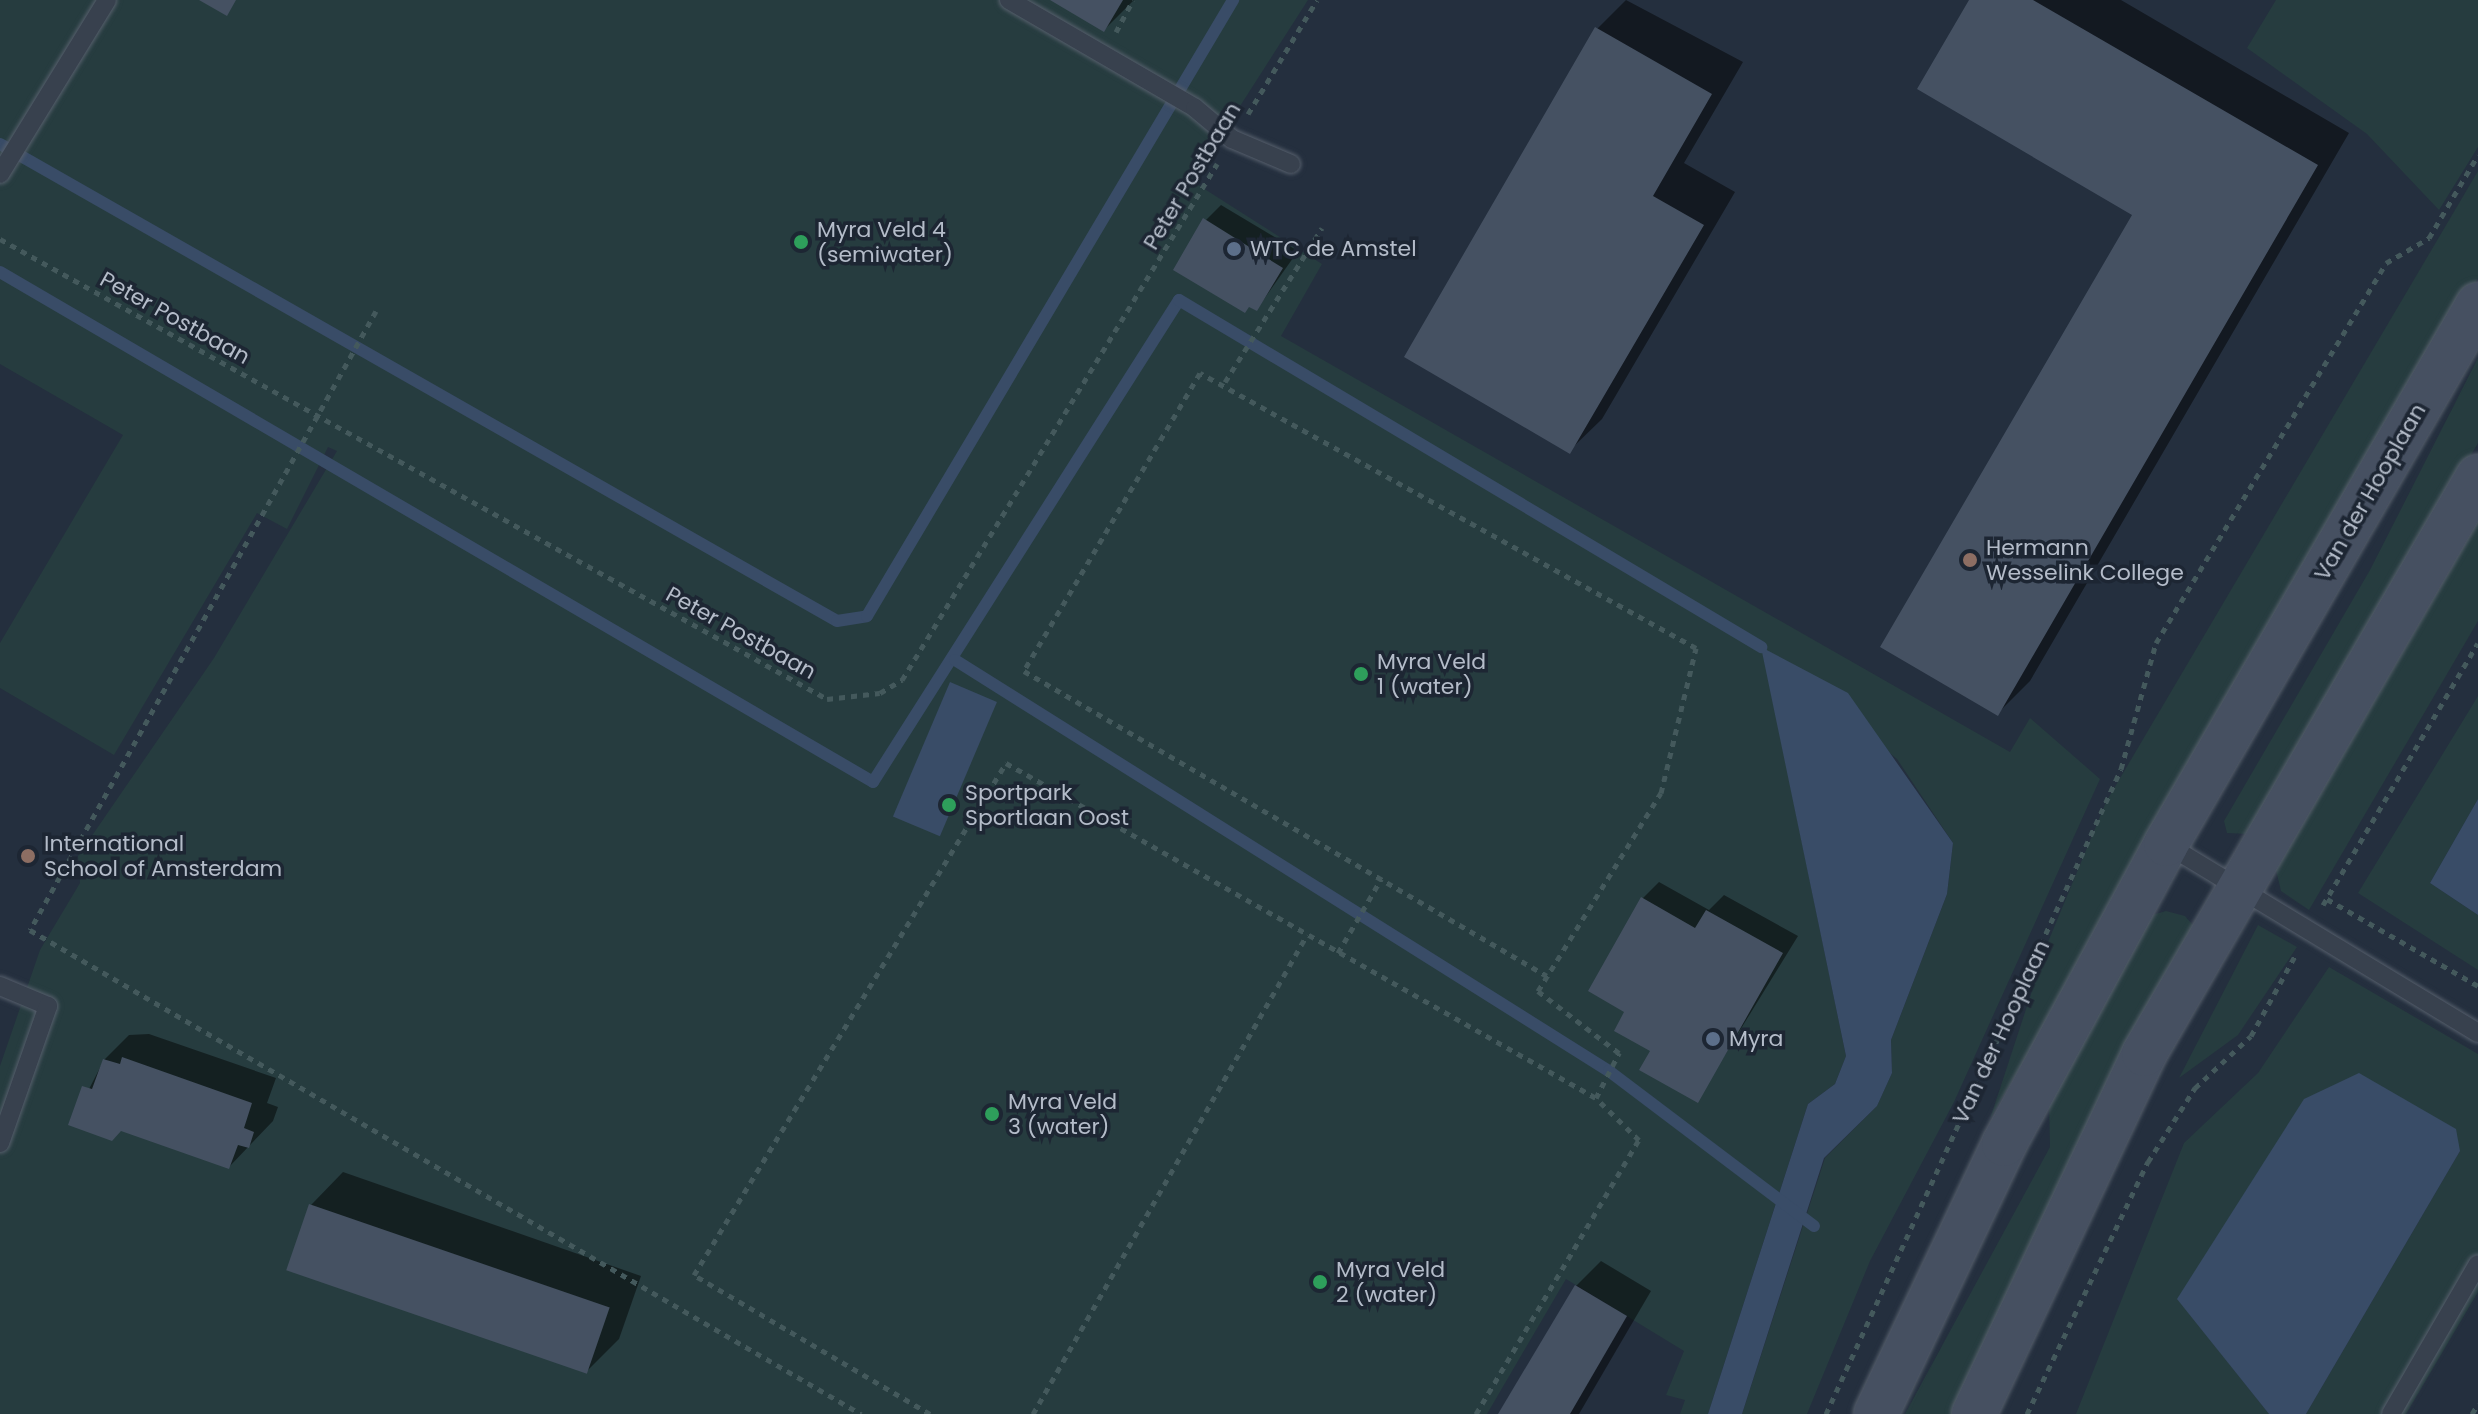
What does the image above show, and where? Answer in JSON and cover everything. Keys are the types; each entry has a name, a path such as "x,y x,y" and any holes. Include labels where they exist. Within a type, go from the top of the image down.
{"street":[{"name":"Van der Hooplaan","path":"1876,1414 2004,1144 2166,844 2478,305"},
{"path":"1974,1414 2144,1054 2478,477"}],"lane":[{"path":"10,160 107,0"},
{"path":"1009,0 1195,108 1232,139 1291,164"},
{"path":"2166,844 2310,928 2478,1033"},
{"path":"0,986 48,1006 0,1143"},
{"path":"2391,1414 2478,1264"}],"path":[{"name":"Peter Postbaan","path":"0,239 827,699 880,693 902,680 924,648 1317,0"},
{"name":"Van der Hooplaan","path":"1826,1414 2121,769 2156,643 2386,263 2429,238 2478,155"},
{"path":"1225,382 1322,228"},
{"path":"376,311 315,415 30,930 861,1414"},
{"path":"1547,976 1024,671 1200,373 1225,382 1696,648 1661,793 1538,991 1619,1053 1596,1098"},
{"path":"2027,1414 2148,1162 2195,1088 2251,1036 2310,928 2478,643"},
{"path":"930,1414 694,1275 1006,763 1596,1098 1639,1140 1476,1414"},
{"path":"1338,953 1381,879"},
{"path":"2327,899 2478,986"},
{"path":"1033,1414 1307,935"},
{"path":"2472,1414 2478,1404"}],"green space":[{"name":"Sportpark Sportlaan Oost","path":"0,0 1308,0 1192,181 1322,264 1281,336 2010,752 2030,718 2100,779 1954,1102 1870,1261 1807,1414 1742,1414 1825,1158 1877,1106 1892,1073 1891,1040 1947,894 1953,843 1897,759 1762,648 1846,1056 1835,1084 1808,1104 1708,1414 1680,1414 1685,1400 1666,1395 1684,1351 1566,1279 1487,1414 0,1414 0,1066 40,950 80,883 78,856 214,658 337,451 328,447 287,529 257,513 114,755 0,688 0,643 123,435 0,364"},
{"path":"2276,0 2478,0 2478,147 2439,210 2367,134 2247,48"},
{"path":"2478,171 2478,278 1990,1119 2048,942 2106,802"},
{"path":"2478,358 2478,443 2249,834 2227,833 2224,821 2370,570"},
{"path":"2478,522 2478,621 2309,910 2281,891 2276,870"},
{"path":"2478,696 2478,799 2430,883 2478,915 2478,970 2358,893"},
{"path":"2166,911 2185,916 2198,931 1960,1414 1905,1414 2050,1147 2049,1102 2152,915"},
{"path":"2258,925 2297,947 2238,1035 2179,1078"},
{"path":"2329,967 2478,1054 2478,1292 2406,1414 2306,1414 2460,1151 2178,1299 2269,1414 2076,1414 2184,1143 2258,1073"}],"water":[{"path":"1761,647 1848,693 1953,843 1947,894 1891,1040 1892,1073 1877,1106 1824,1158 1742,1414 1708,1414 1808,1104 1835,1084 1846,1056"},
{"path":"950,682 997,702 940,836 893,816"},
{"path":"2478,799 2478,915 2430,883"},
{"path":"2359,1073 2456,1129 2460,1151 2306,1414 2269,1414 2177,1299 2304,1099"}],"building":[{"path":"199,0 236,0 227,16"},
{"path":"1050,0 1123,0 1104,32"},
{"path":"1969,0 2033,0 2318,165 1998,716 1880,647 2132,215 1917,89"},
{"path":"1595,27 1712,94 1653,196 1704,225 1570,454 1404,357"},
{"path":"1203,218 1283,268 1257,311 1249,307 1245,313 1173,270"},
{"path":"1641,897 1695,928 1706,910 1783,953 1698,1103 1639,1070 1650,1051 1614,1031 1624,1012 1588,991"},
{"path":"122,1057 252,1103 244,1128 254,1132 249,1148 238,1145 229,1169 121,1131 112,1141 68,1125 82,1086 92,1089 103,1059 120,1064"},
{"path":"309,1204 610,1308 587,1374 286,1270"},
{"path":"1575,1285 1627,1316 1570,1414 1498,1414"}],"waterway":[{"path":"0,144 837,621 867,616 1233,0"},
{"path":"0,272 873,782 1179,300 1761,647"},
{"path":"955,660 1609,1071 1814,1226"}],"place":[{"name":"Myra Veld 4 (semiwater)","path":"801,242"},
{"name":"WTC de Amstel","path":"1234,249"},
{"name":"Hermann Wesselink College","path":"1970,560"},
{"name":"Myra Veld 1 (water)","path":"1361,674"},
{"name":"Sportpark Sportlaan Oost","path":"949,805"},
{"name":"International School of Amsterdam","path":"28,856"},
{"name":"Myra","path":"1713,1039"},
{"name":"Myra Veld 3 (water)","path":"992,1114"},
{"name":"Myra Veld 2 (water)","path":"1320,1282"}]}
